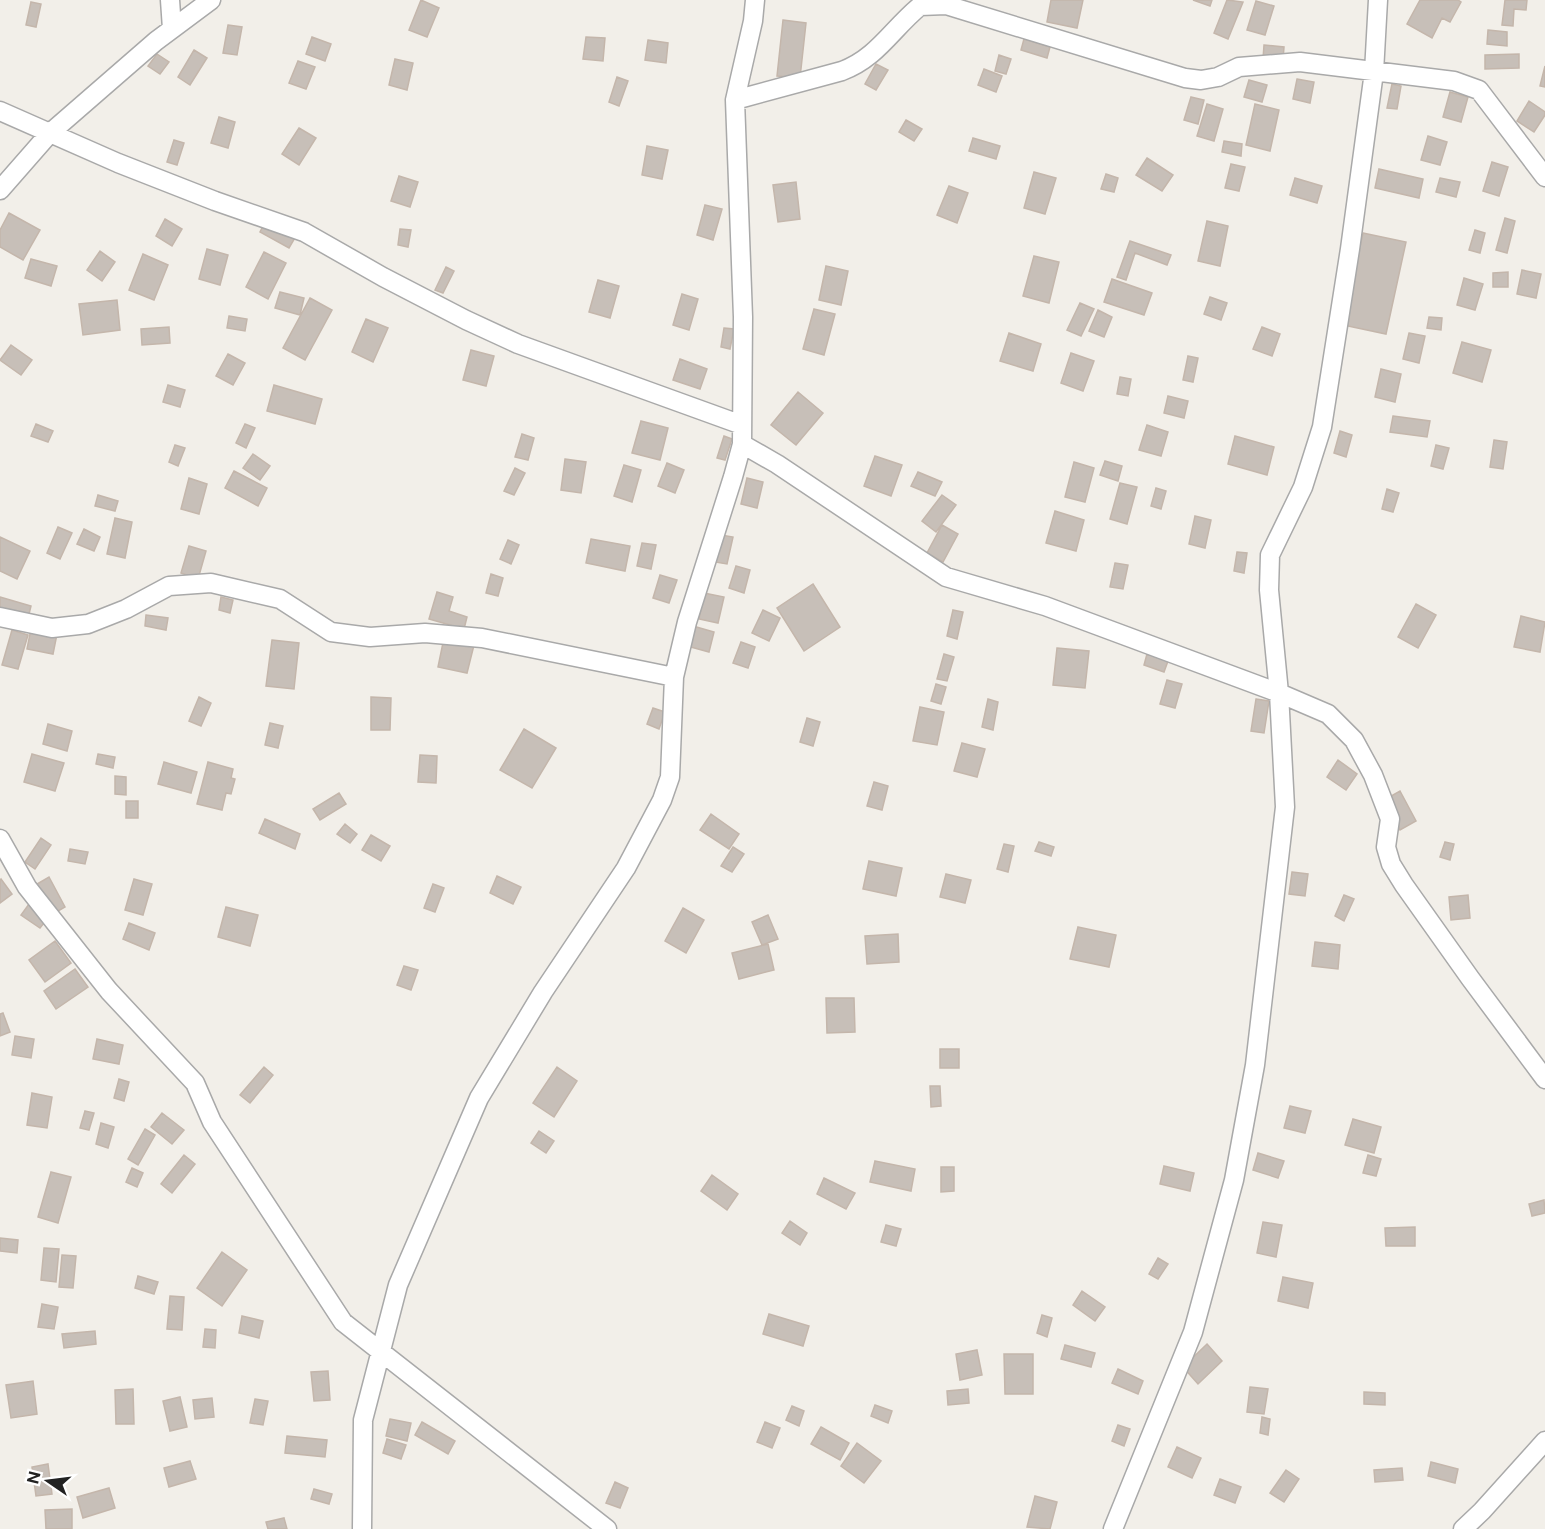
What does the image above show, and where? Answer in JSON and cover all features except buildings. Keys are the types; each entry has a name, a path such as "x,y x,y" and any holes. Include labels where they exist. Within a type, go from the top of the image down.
{"street":[{"path":"170,0 172,29"},
{"path":"0,190 49,134 172,29 211,0"},
{"path":"362,1529 363,1420 382,1354 398,1285 479,1098 543,992 626,868 662,800 670,777 674,676 687,622 742,444 743,317 735,100 753,21 755,0"},
{"path":"1113,1529 1193,1332 1234,1180 1255,1065 1285,807 1279,693 1269,590 1270,555 1303,487 1322,427 1350,249 1374,72 1378,0"},
{"path":"735,100 859,65 920,6 946,4 1185,78 1201,80 1218,77 1239,67 1300,62 1454,81 1479,90 1545,177"},
{"path":"0,111 49,134 194,193 304,232 383,277 518,344 742,425"},
{"path":"742,444 777,464 946,577 1045,606 1279,693 1328,714 1354,740 1373,775 1390,819 1386,847 1391,864 1470,978 1545,1079"},
{"path":"0,617 52,628 88,624 126,609 169,586 211,584 280,599 331,632 370,637 425,633 482,639 674,676"},
{"path":"0,839 27,887 109,991 195,1083 212,1122 343,1322 607,1529"},
{"path":"1463,1529 1545,1441"}]}
